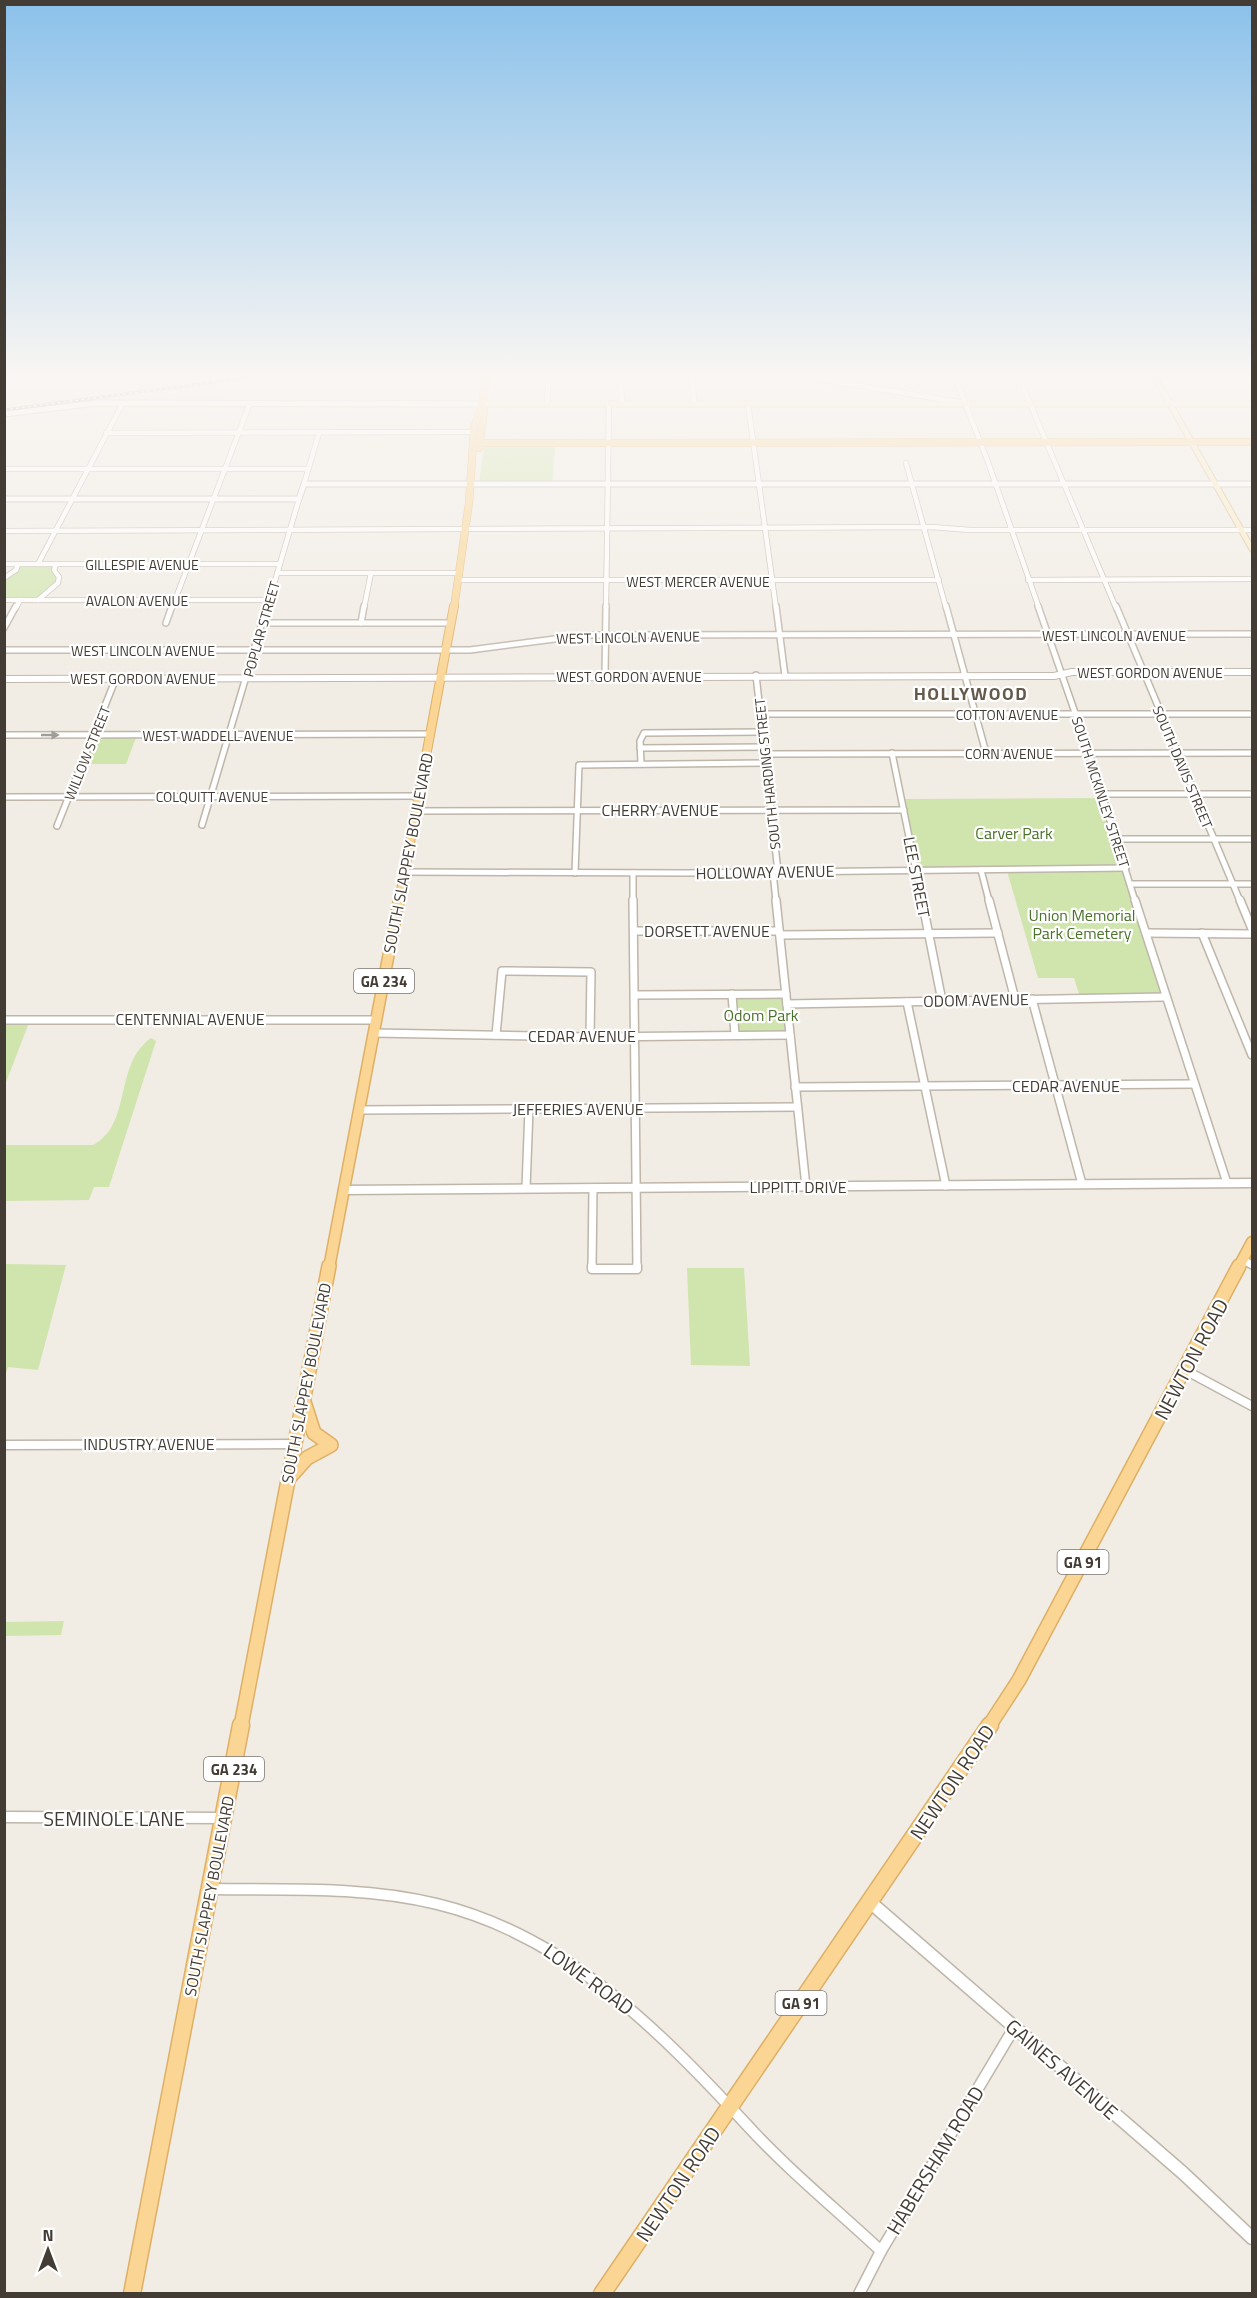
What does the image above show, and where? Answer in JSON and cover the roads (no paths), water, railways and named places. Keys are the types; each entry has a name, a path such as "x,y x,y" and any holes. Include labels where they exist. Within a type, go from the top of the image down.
{"main road":[{"name":"SOUTH SLAPPEY BOULEVARD","path":"132,2294 431,734 451,623 470,479"},
{"path":"1213,479 1252,549"},
{"name":"NEWTON ROAD","path":"602,2294 980,1742 1019,1680 1185,1370 1248,1262 1252,1242"},
{"path":"287,1480 307,1458 331,1445 314,1433 303,1399"}],"street":[{"path":"38,564 82,479"},
{"path":"166,624 220,479"},
{"name":"POPLAR STREET","path":"202,825 305,479"},
{"path":"605,675 609,479"},
{"path":"758,479 785,676"},
{"path":"911,479 986,753"},
{"name":"SOUTH MCKINLEY STREET","path":"993,479 1089,753 1192,1084 1227,1183"},
{"name":"SOUTH DAVIS STREET","path":"1062,479 1252,932"},
{"path":"304,484 1252,484"},
{"path":"4,499 299,499"},
{"path":"4,531 464,531 764,527 1252,530"},
{"name":"GILLESPIE AVENUE","path":"4,564 279,564"},
{"path":"4,578 16,570 18,564"},
{"path":"38,600 58,583 54,570 56,564"},
{"path":"277,573 371,573 457,577"},
{"path":"361,623 371,573"},
{"name":"WEST MERCER AVENUE","path":"457,577 607,580 939,580"},
{"path":"1028,580 1252,579"},
{"name":"AVALON AVENUE","path":"4,600 269,600"},
{"path":"4,628 20,600"},
{"path":"262,623 451,623"},
{"name":"WEST LINCOLN AVENUE","path":"4,650 446,650 498,648 570,636 605,635 1252,634"},
{"name":"WEST GORDON AVENUE","path":"4,679 605,675 1054,676 1061,673 1252,672"},
{"name":"SOUTH HARDING STREET","path":"756,675 771,810 780,933 806,1187"},
{"name":"WILLOW STREET","path":"57,826 116,678"},
{"name":"COTTON AVENUE","path":"760,714 1252,714"},
{"path":"641,763 642,736 648,732 762,732"},
{"name":"WEST WADDELL AVENUE","path":"4,735 431,734"},
{"name":"CORN AVENUE","path":"640,748 892,753 1252,753"},
{"name":"LEE STREET","path":"892,753 942,1001"},
{"path":"575,873 579,765 584,763 766,763"},
{"path":"1102,794 1252,794"},
{"name":"COLQUITT AVENUE","path":"4,797 419,796"},
{"name":"CHERRY AVENUE","path":"416,811 904,810"},
{"path":"1116,839 1252,839"},
{"name":"HOLLOWAY AVENUE","path":"404,872 633,873 1126,868"},
{"path":"981,870 1015,999"},
{"path":"593,1188 592,1269 637,1269 633,873"},
{"path":"1131,884 1252,884"},
{"name":"DORSETT AVENUE","path":"635,931 998,933"},
{"path":"1146,933 1252,932"},
{"path":"1202,933 1247,1048 1252,1055"},
{"path":"496,1035 502,971 591,972 590,1037"},
{"path":"732,994 735,1035"},
{"path":"636,995 786,994"},
{"name":"ODOM AVENUE","path":"787,1004 1165,997"},
{"path":"1032,999 1082,1184"},
{"path":"907,1002 946,1186"},
{"name":"CENTENNIAL AVENUE","path":"4,1020 376,1020"},
{"name":"CEDAR AVENUE","path":"374,1033 590,1037 790,1035"},
{"name":"CEDAR AVENUE","path":"795,1087 1192,1084"},
{"name":"JEFFERIES AVENUE","path":"359,1110 797,1107"},
{"path":"526,1188 529,1109"},
{"name":"LIPPITT DRIVE","path":"344,1190 1252,1183"},
{"path":"1185,1370 1252,1406"},
{"name":"INDUSTRY AVENUE","path":"4,1445 294,1444"},
{"name":"SEMINOLE LANE","path":"4,1817 224,1818"},
{"name":"LOWE ROAD","path":"210,1889 395,1895 431,1902 492,1922 553,1951 597,1980 634,2011 732,2104 745,2123 881,2251"},
{"name":"GAINES AVENUE","path":"870,1902 1183,2173 1252,2238"},
{"name":"HABERSHAM ROAD","path":"859,2294 881,2251 1014,2028"}],"district":[{"name":"HOLLYWOOD","path":"971,693"}],"park label":[{"name":"Carver Park","path":"1014,833"},
{"name":"Union Memorial Park Cemetery","path":"1082,924"},
{"name":"Odom Park","path":"761,1015"}]}
